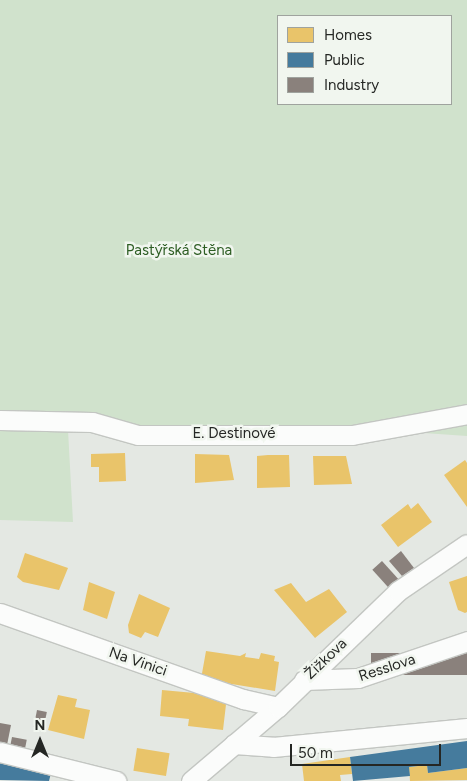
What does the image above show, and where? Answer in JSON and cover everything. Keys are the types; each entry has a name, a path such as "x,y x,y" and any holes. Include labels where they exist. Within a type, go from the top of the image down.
{"street":[{"name":"E. Destinové","path":"0,420 92,422 138,435 352,435 467,414"},
{"name":"Žižkova","path":"191,781 278,707 398,591 467,544"},
{"name":"Na Vinici","path":"0,613 243,699 278,707"},
{"name":"Resslova","path":"304,680 358,678 467,641"},
{"path":"234,744 273,747 467,728"},
{"path":"0,752 116,781"}],"green space":[{"name":"Pastýřská Stěna","path":"0,0 467,0 467,436 366,429 68,430 73,522 0,520"}],"building: Homes":[{"path":"125,453 126,481 99,482 99,467 91,467 91,454"},
{"path":"195,454 229,455 234,480 195,483"},
{"path":"289,455 290,487 257,488 257,456"},
{"path":"313,456 346,456 352,484 314,485"},
{"path":"465,460 467,463 467,507 444,475"},
{"path":"418,503 432,522 398,547 381,525 408,504 411,509"},
{"path":"25,553 68,568 59,590 23,582 17,577"},
{"path":"467,576 467,612 465,613 458,610 449,582"},
{"path":"89,582 115,592 107,619 83,610"},
{"path":"291,583 306,602 329,589 347,612 315,638 274,590"},
{"path":"139,594 170,608 158,637 145,632 141,638 129,633 128,625"},
{"path":"206,651 240,656 246,653 245,657 259,659 261,653 275,656 274,661 279,662 275,691 201,679"},
{"path":"162,690 227,696 223,730 188,726 189,719 160,716"},
{"path":"58,695 77,699 75,707 90,710 84,739 48,730"},
{"path":"137,748 170,753 166,776 133,771"},
{"path":"350,757 352,774 340,775 341,781 304,781 302,764"},
{"path":"427,765 428,773 467,768 467,780 410,781 409,767"}],"building: Public":[{"path":"467,741 467,768 428,773 427,765 409,767 410,776 353,781 350,757"},
{"path":"0,762 51,773 49,781 0,780"}],"building: Industry":[{"path":"401,551 414,568 402,576 389,561"},
{"path":"382,561 398,579 388,588 372,570"},
{"path":"371,653 467,653 467,675 371,675"},
{"path":"37,710 47,712 44,729 34,727"},
{"path":"0,723 11,725 7,745 0,744"},
{"path":"12,737 27,740 25,749 10,746"}]}
